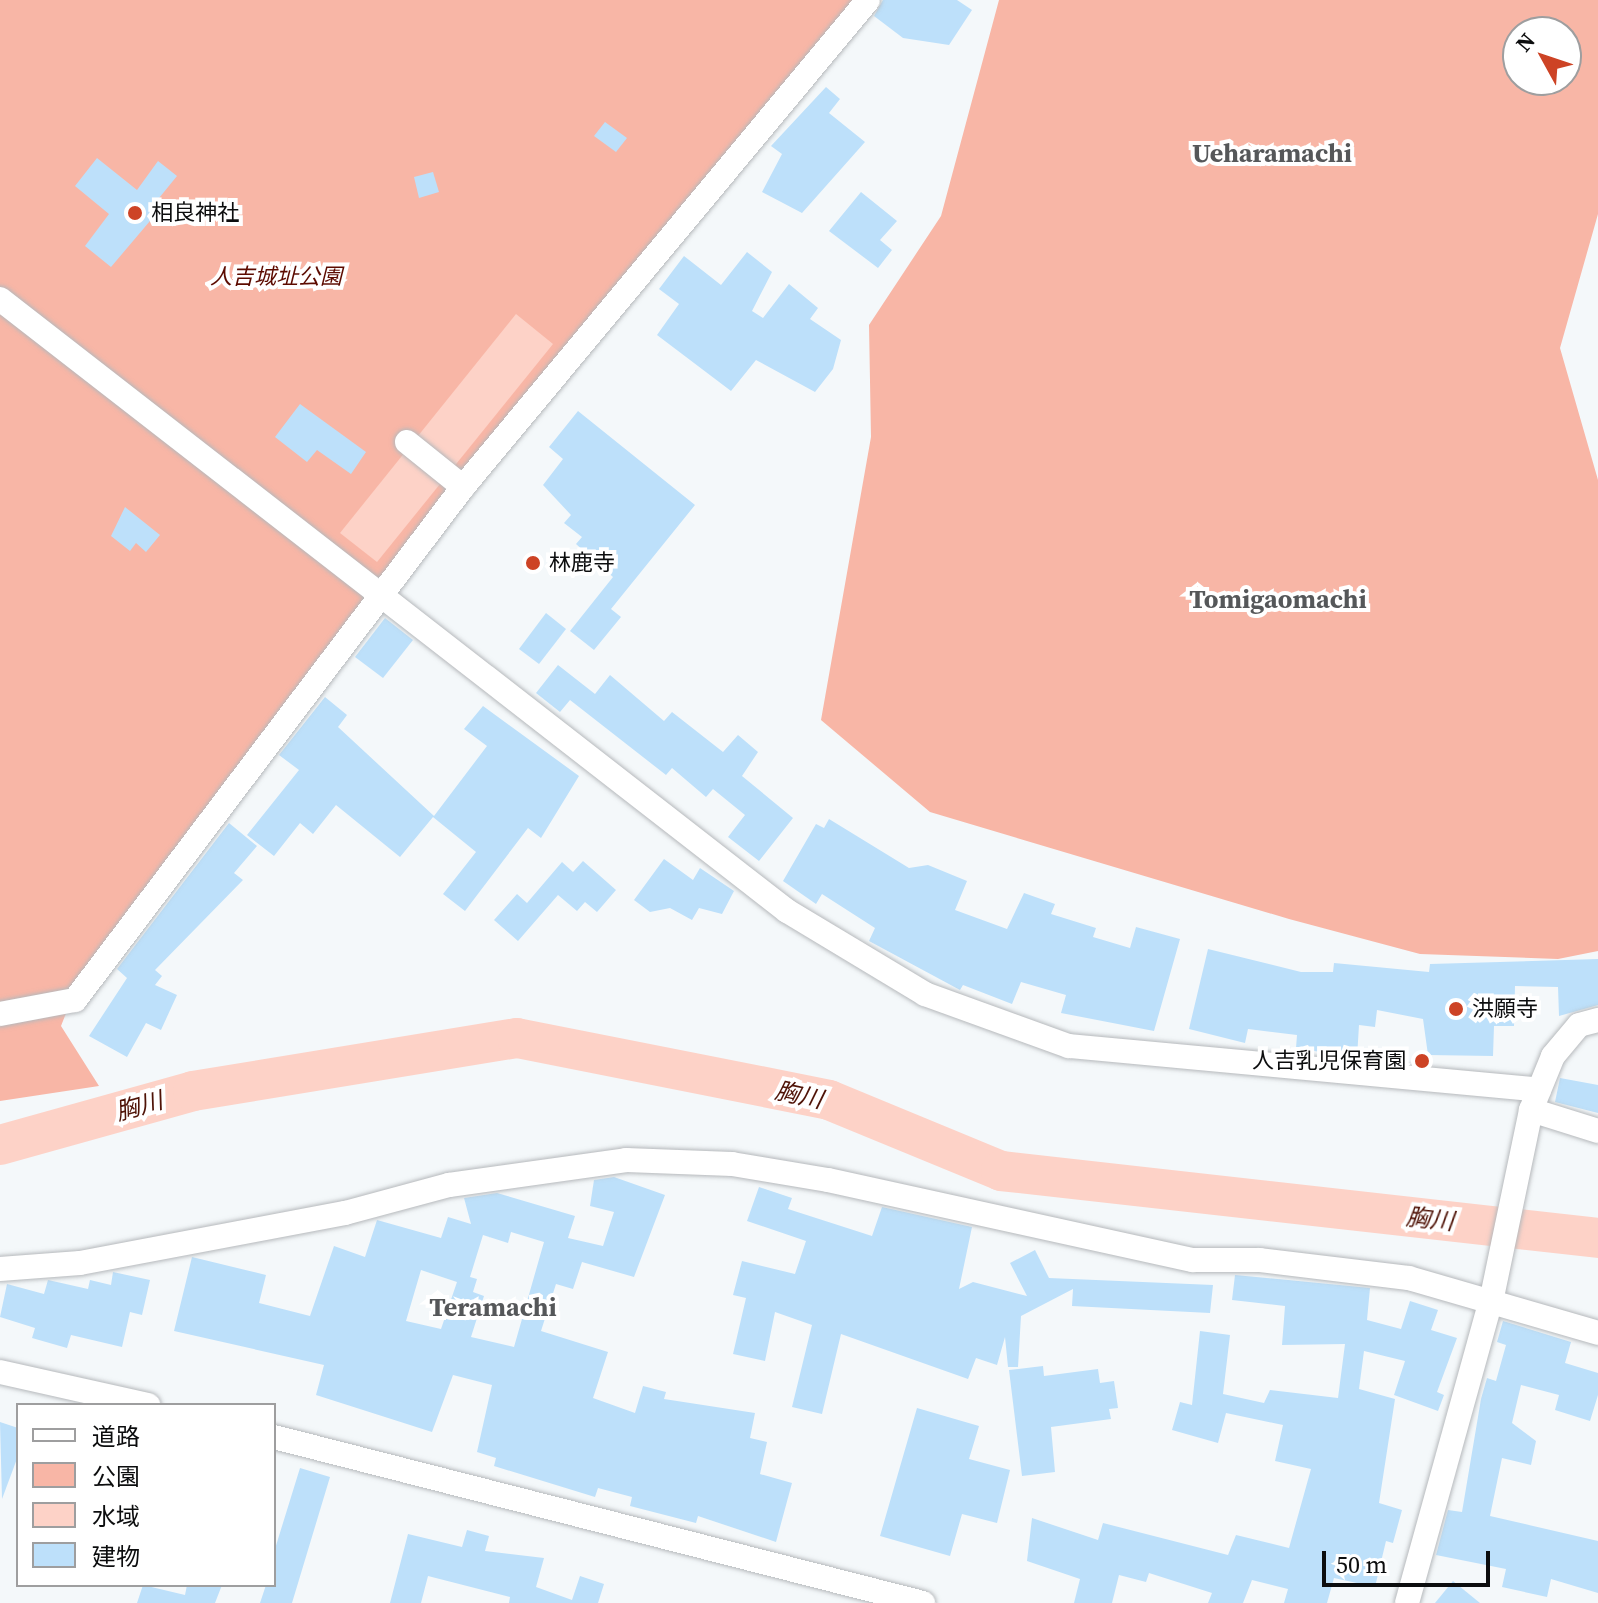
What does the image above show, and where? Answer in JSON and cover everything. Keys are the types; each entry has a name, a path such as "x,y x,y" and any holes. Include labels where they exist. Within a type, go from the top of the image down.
{"street":[{"path":"0,1014 75,1000 383,599 456,482 868,0"},
{"path":"0,299 787,911 925,994 1069,1046 1535,1100 1598,1131"},
{"path":"407,442 456,482"},
{"path":"1407,1603 1494,1288 1535,1100 1579,1025 1598,1020"},
{"path":"0,1269 80,1263 345,1213 449,1185 626,1160 732,1164 1193,1260 1344,1268 1494,1288 1598,1333"},
{"path":"0,1372 139,1403"},
{"path":"276,1438 923,1603"}],"green space":[{"name":"人吉城址公園","path":"0,0 858,0 74,993 61,1026 99,1086 0,1101"},
{"path":"999,0 1598,0 1598,214 1560,348 1598,480 1598,951 1558,959 1420,954 1289,919 930,812 821,720 871,437 869,325 941,216"}],"water":[{"path":"516,314 553,344 377,562 340,533"}],"building":[{"path":"883,0 957,0 972,10 949,45 903,38 874,16"},
{"path":"826,87 840,99 829,113 865,142 802,213 762,192 782,154 771,146"},
{"path":"605,122 627,138 616,152 594,136"},
{"path":"97,158 137,190 158,161 177,176 155,203 161,208 111,267 85,246 109,214 75,186"},
{"path":"433,172 439,192 419,198 414,177"},
{"path":"861,192 897,221 880,240 892,250 878,268 829,231"},
{"path":"747,252 772,272 752,311 763,318 789,284 818,308 810,319 841,340 833,369 815,392 756,360 731,391 657,335 679,304 659,289 684,256 721,285"},
{"path":"300,404 366,452 351,474 317,450 307,462 275,437"},
{"path":"578,411 695,505 611,609 621,617 594,650 570,631 613,577 576,544 582,537 564,523 571,515 543,485 563,459 549,447"},
{"path":"125,507 160,535 146,552 136,543 130,551 111,536"},
{"path":"546,613 566,629 539,664 519,649"},
{"path":"385,618 413,640 383,678 355,657"},
{"path":"558,665 595,694 610,675 664,721 672,712 723,752 738,735 758,752 742,776 793,818 759,861 728,837 745,815 713,789 706,797 672,768 666,775 570,700 560,712 536,693"},
{"path":"325,697 347,715 338,727 434,816 487,746 464,729 483,706 579,776 541,838 528,828 465,911 443,894 476,852 433,817 400,857 336,805 313,834 300,823 274,856 247,835 299,770 279,755"},
{"path":"829,819 909,868 928,865 967,881 955,910 1007,929 1024,893 1055,904 1051,914 1096,928 1093,937 1130,948 1136,927 1180,939 1154,1031 1061,1013 1066,995 1021,982 1012,1004 963,985 960,990 869,941 875,928 822,894 816,904 783,881 816,824 824,828"},
{"path":"229,823 257,846 234,873 243,880 155,970 162,976 155,985 177,995 161,1030 146,1023 127,1057 89,1036 127,978 117,969"},
{"path":"664,859 693,880 700,868 734,891 722,914 699,908 692,920 670,908 650,912 634,900"},
{"path":"583,861 616,890 597,912 585,902 577,911 558,895 518,941 494,920 517,894 527,903 562,862 573,872"},
{"path":"1208,949 1301,972 1333,972 1334,963 1429,972 1430,964 1598,959 1598,1005 1559,1016 1558,987 1515,986 1514,1026 1494,1026 1493,1056 1428,1055 1423,1019 1377,1010 1375,1027 1359,1025 1357,1058 1296,1048 1297,1035 1248,1029 1245,1043 1189,1029"},
{"path":"1560,1078 1598,1085 1598,1113 1555,1102"},
{"path":"614,1177 665,1195 634,1277 582,1262 573,1289 556,1284 541,1331 608,1352 593,1398 635,1413 643,1386 666,1392 664,1399 755,1413 750,1438 767,1442 760,1474 792,1483 776,1542 698,1516 696,1523 630,1506 632,1497 598,1488 595,1497 494,1466 496,1458 477,1452 492,1385 453,1375 432,1432 316,1395 324,1365 174,1331 192,1257 266,1275 259,1303 310,1316 334,1246 365,1257 377,1220 441,1238 448,1217 471,1224 464,1198 497,1193 575,1216 568,1238 603,1246 614,1212 590,1206 594,1180","holes":["511,1232 544,1242 514,1347 471,1337 484,1296 473,1292 477,1279 470,1277 483,1235 508,1243","421,1270 457,1282 441,1329 406,1321"]},
{"path":"759,1187 792,1198 788,1209 872,1236 882,1207 972,1227 959,1289 973,1282 1027,1296 1010,1263 1035,1250 1049,1278 1213,1285 1210,1313 1072,1306 1073,1289 1021,1316 1018,1367 1008,1367 1005,1337 997,1365 976,1358 968,1379 841,1334 822,1414 792,1407 812,1325 775,1312 765,1361 733,1354 746,1298 733,1295 742,1261 795,1274 806,1241 747,1221"},
{"path":"113,1272 150,1280 142,1315 130,1312 122,1347 71,1335 67,1348 32,1338 35,1328 0,1317 7,1284 44,1294 48,1280 88,1289 90,1280 111,1285"},
{"path":"1235,1275 1370,1288 1367,1320 1401,1329 1410,1301 1438,1310 1431,1330 1457,1338 1437,1392 1444,1395 1438,1411 1394,1395 1405,1361 1364,1351 1359,1389 1395,1399 1379,1503 1402,1510 1393,1543 1386,1541 1375,1587 1334,1578 1327,1603 1284,1603 1288,1589 1252,1580 1243,1603 1208,1603 1212,1593 1149,1573 1146,1582 1119,1575 1112,1603 1074,1603 1080,1579 1027,1561 1032,1518 1098,1540 1103,1523 1228,1555 1236,1535 1289,1548 1311,1469 1275,1461 1283,1425 1226,1413 1218,1443 1172,1430 1180,1402 1192,1405 1200,1331 1230,1335 1223,1394 1264,1403 1270,1390 1338,1398 1345,1344 1282,1345 1285,1306 1232,1300"},
{"path":"1503,1321 1571,1342 1565,1363 1598,1373 1598,1395 1590,1421 1555,1410 1559,1395 1521,1385 1512,1423 1536,1441 1531,1465 1502,1458 1490,1516 1598,1541 1598,1593 1551,1579 1547,1597 1502,1587 1506,1569 1436,1555 1448,1510 1462,1512 1481,1399 1487,1378 1496,1381 1506,1345 1497,1342"},
{"path":"1043,1366 1044,1376 1098,1369 1100,1383 1114,1381 1118,1408 1109,1409 1111,1419 1051,1427 1055,1472 1022,1476 1009,1370"},
{"path":"917,1408 979,1426 969,1459 1010,1470 997,1523 962,1514 950,1556 880,1536"},
{"path":"0,1422 16,1427 16,1461 2,1499"},
{"path":"300,1468 330,1477 292,1603 260,1603 265,1587 276,1587 276,1546"},
{"path":"467,1530 489,1536 485,1551 544,1558 536,1587 572,1600 580,1576 604,1584 598,1603 509,1603 510,1597 428,1576 421,1603 390,1603 408,1534 462,1547"},
{"path":"1453,1581 1480,1603 1435,1603"},
{"path":"142,1587 185,1595 187,1587 221,1587 215,1603 137,1603"}],"waterway":[{"name":"胸川","path":"0,1145 193,1091 517,1038 829,1100 1001,1171 1598,1238"}],"place":[{"name":"相良神社","path":"135,213"},
{"name":"林鹿寺","path":"533,563"},
{"name":"洪願寺","path":"1456,1009"},
{"name":"人吉乳児保育園","path":"1422,1061"}],"district":[{"name":"Ueharamachi","path":"1272,154"},
{"name":"Tomigaomachi","path":"1278,600"},
{"name":"Teramachi","path":"493,1308"}]}
